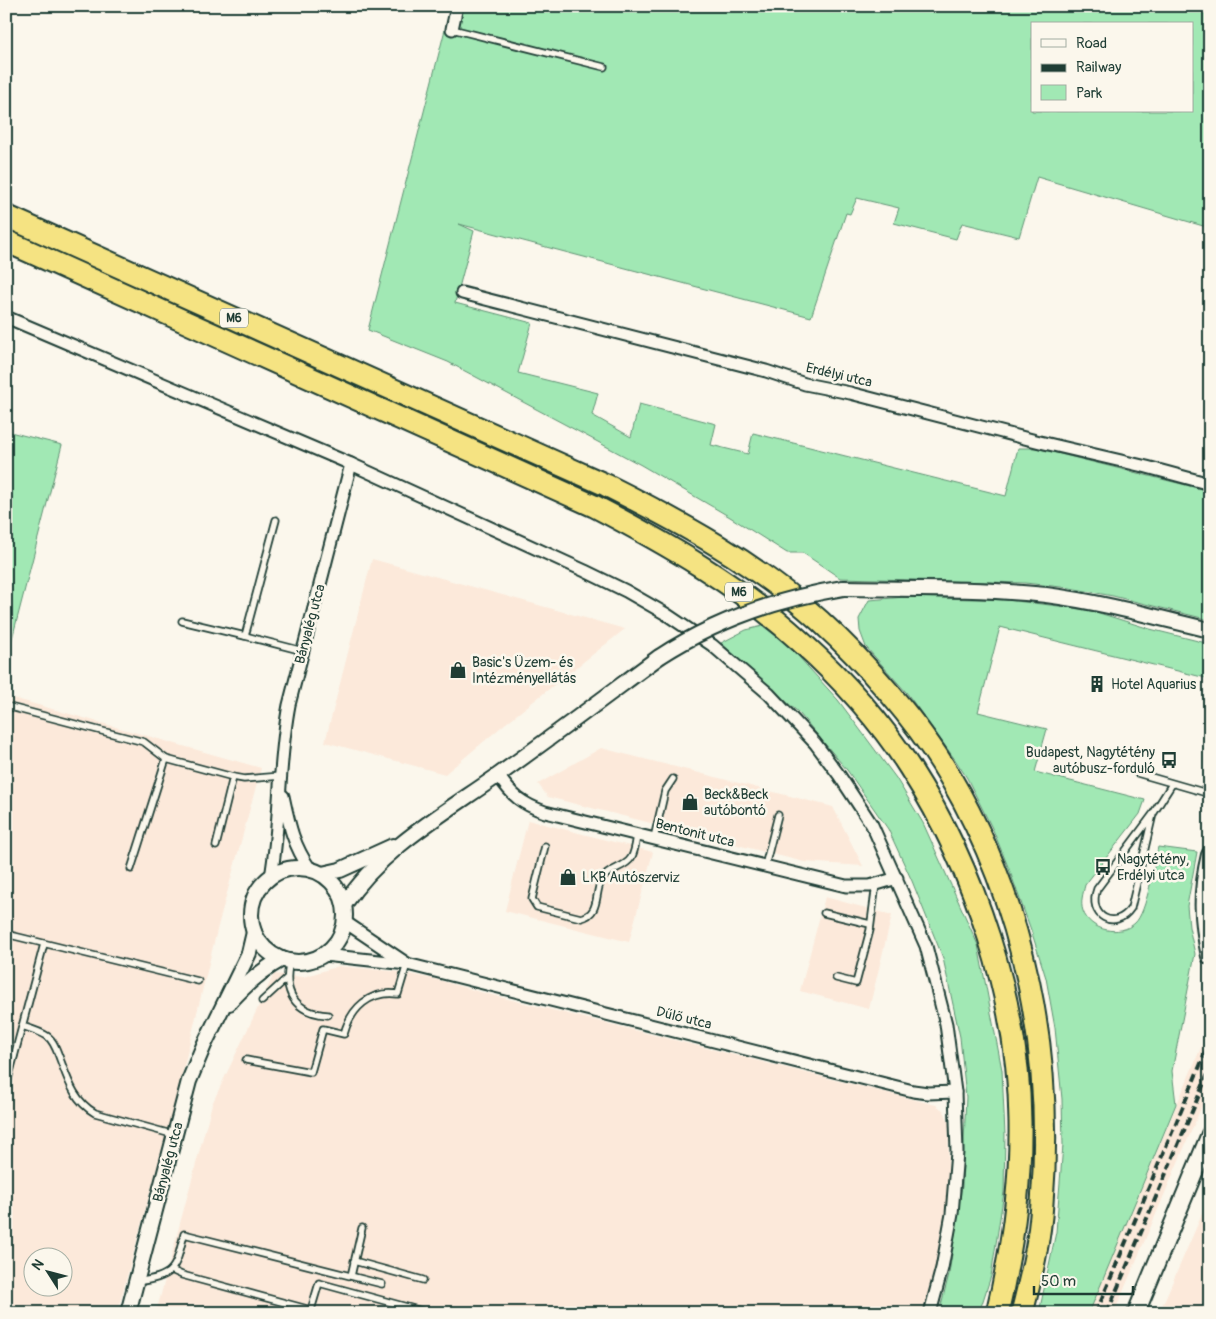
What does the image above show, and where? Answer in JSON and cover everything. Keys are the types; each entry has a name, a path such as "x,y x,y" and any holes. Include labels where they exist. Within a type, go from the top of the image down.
{"highway":[{"name":"M6","path":"6,216 606,485 662,512 710,540 764,576 820,621 859,659 932,748 950,776 984,843 1013,916 1032,996 1038,1035 1045,1117 1042,1204 1037,1246 1022,1313"},
{"name":"M6","path":"6,241 585,502 648,534 732,586 798,639 835,675 895,747 946,829 985,927 997,965 1014,1045 1020,1120 1020,1163 1017,1204 1011,1247 997,1313"}],"main road":[{"path":"1210,855 1203,897 1204,926 1210,956"},
{"path":"1136,1313 1210,1134"}],"street":[{"path":"452,29 457,6"},
{"name":"Erdélyi utca","path":"462,293 766,371 805,384 850,393 1210,484"},
{"path":"6,317 351,464 626,591 666,614 712,645 769,694 815,743 872,825 897,878 928,955 946,1024 955,1092 957,1152 952,1214 942,1268 930,1313"},
{"name":"Bányalég utca","path":"128,1313 189,1081 204,1045 249,953 254,932 252,914 255,896 262,885 271,877 277,827 284,731 351,464"},
{"path":"344,905 356,887 407,839 685,640 738,615 799,596 844,588 985,592 1044,595 1083,600 1210,630"},
{"name":"Bentonit utca","path":"498,775 516,798 531,807 545,812 846,886 876,884 897,878"},
{"name":"Bányalég utca","path":"219,1015 251,981 270,966 286,960 302,962 313,960 324,954 338,940 345,922 344,905 340,893 332,882 316,872 300,855 292,837 280,781"},
{"path":"271,877 289,869 316,872 340,870 407,839"},
{"name":"Dűlő utca","path":"345,922 407,964"},
{"path":"254,932 270,953 286,960"},
{"name":"Dűlő utca","path":"324,954 407,964 913,1091 928,1093 955,1092"}],"lane":[{"path":"452,29 604,67"},
{"path":"245,636 276,520"},
{"path":"182,621 303,651"},
{"path":"6,706 144,742 166,759 244,779 280,781"},
{"path":"131,869 166,759"},
{"path":"1137,773 1210,794"},
{"path":"216,846 234,776"},
{"path":"654,838 666,791 673,779"},
{"path":"1153,814 1131,908 1125,917 1116,920 1108,919 1094,905 1097,889 1153,814 1172,784"},
{"path":"765,866 778,815"},
{"path":"545,846 532,899 534,904 537,907 581,918 586,917 595,908 602,879 606,874 628,862 632,857 638,834"},
{"path":"836,978 856,984 870,930 876,884"},
{"path":"824,913 870,924"},
{"path":"6,934 198,981"},
{"path":"6,1087 44,944"},
{"path":"286,960 287,978 291,994 298,1004 313,1013 328,1015"},
{"path":"246,1060 312,1072 323,1029 344,1034 351,1015 366,999 383,993 398,994 407,964"},
{"path":"262,1001 287,978"},
{"path":"22,1026 38,1030 49,1038 56,1049 77,1098 86,1108 95,1113 175,1136"},
{"path":"6,1053 14,1056"},
{"path":"351,1276 362,1228"},
{"path":"136,1282 159,1278 171,1270 177,1261 184,1234 382,1284"},
{"path":"354,1261 423,1280"},
{"path":"171,1270 182,1275 312,1311 319,1283 429,1313"}],"shaded area":[{"path":"372,559 625,629 445,774 325,742"},
{"path":"6,696 261,768 218,926 178,1091 117,1313 6,1313"},
{"name":"Beck&Beck autóbontó","path":"601,748 833,807 863,866 804,862 548,797 538,784"},
{"path":"528,820 653,852 629,942 505,911"},
{"path":"825,897 892,915 869,1009 800,991"},
{"path":"339,966 400,972 438,980 936,1105 944,1111 949,1123 948,1178 945,1221 923,1313 156,1313 212,1104 274,974 303,977"},
{"path":"1210,1026 1210,1087 1114,1313 1089,1313"},
{"path":"1210,1196 1210,1313 1159,1313"}],"green space":[{"path":"451,6 1197,6 1210,10 1210,228 1037,177 1019,237 962,223 956,239 894,223 899,208 857,198 850,214 846,213 811,317 459,224 474,231 455,303 532,323 518,373 598,393 592,415 631,437 639,404 716,424 711,445 748,454 753,433 1006,496 1018,448 1036,448 1210,491 1210,620 1113,596 1070,588 1025,583 840,578 803,553 787,553 641,465 448,362 368,330"},
{"path":"6,431 62,445 6,662"},
{"path":"905,597 1007,600 1067,607 1096,612 1150,629 1210,644 1210,679 1000,627 978,712 1047,729 1035,772 1145,800 1140,814 1085,885 1082,908 1092,923 1106,930 1114,931 1122,930 1135,923 1143,909 1158,847 1197,852 1187,906 1195,954 1172,1071 1176,1104 1089,1313 1039,1313 1056,1232 1063,1145 1062,1099 1055,1028 1046,978 1031,930 993,830 967,778 906,692 866,647 860,631 859,619 869,600"},
{"path":"763,626 789,646 838,700 896,778 923,823 978,945 1002,1070 1005,1135 1004,1192 991,1276 979,1313 939,1313 949,1274 962,1186 966,1097 960,1037 943,958 912,881 888,829 847,770 799,713 721,643 746,630"}],"railway":[{"path":"1096,1313 1210,1042"},
{"path":"1107,1313 1210,1069"}],"place":[{"name":"Basic's Üzem- és Intézményellátás","path":"458,670"},
{"name":"Hotel Aquarius","path":"1097,684"},
{"name":"Budapest, Nagytétény autóbusz-forduló","path":"1169,760"},
{"name":"Beck&Beck autóbontó","path":"690,802"},
{"name":"Nagytétény, Erdélyi utca","path":"1103,867"},
{"name":"LKB Autószerviz","path":"568,877"}]}
